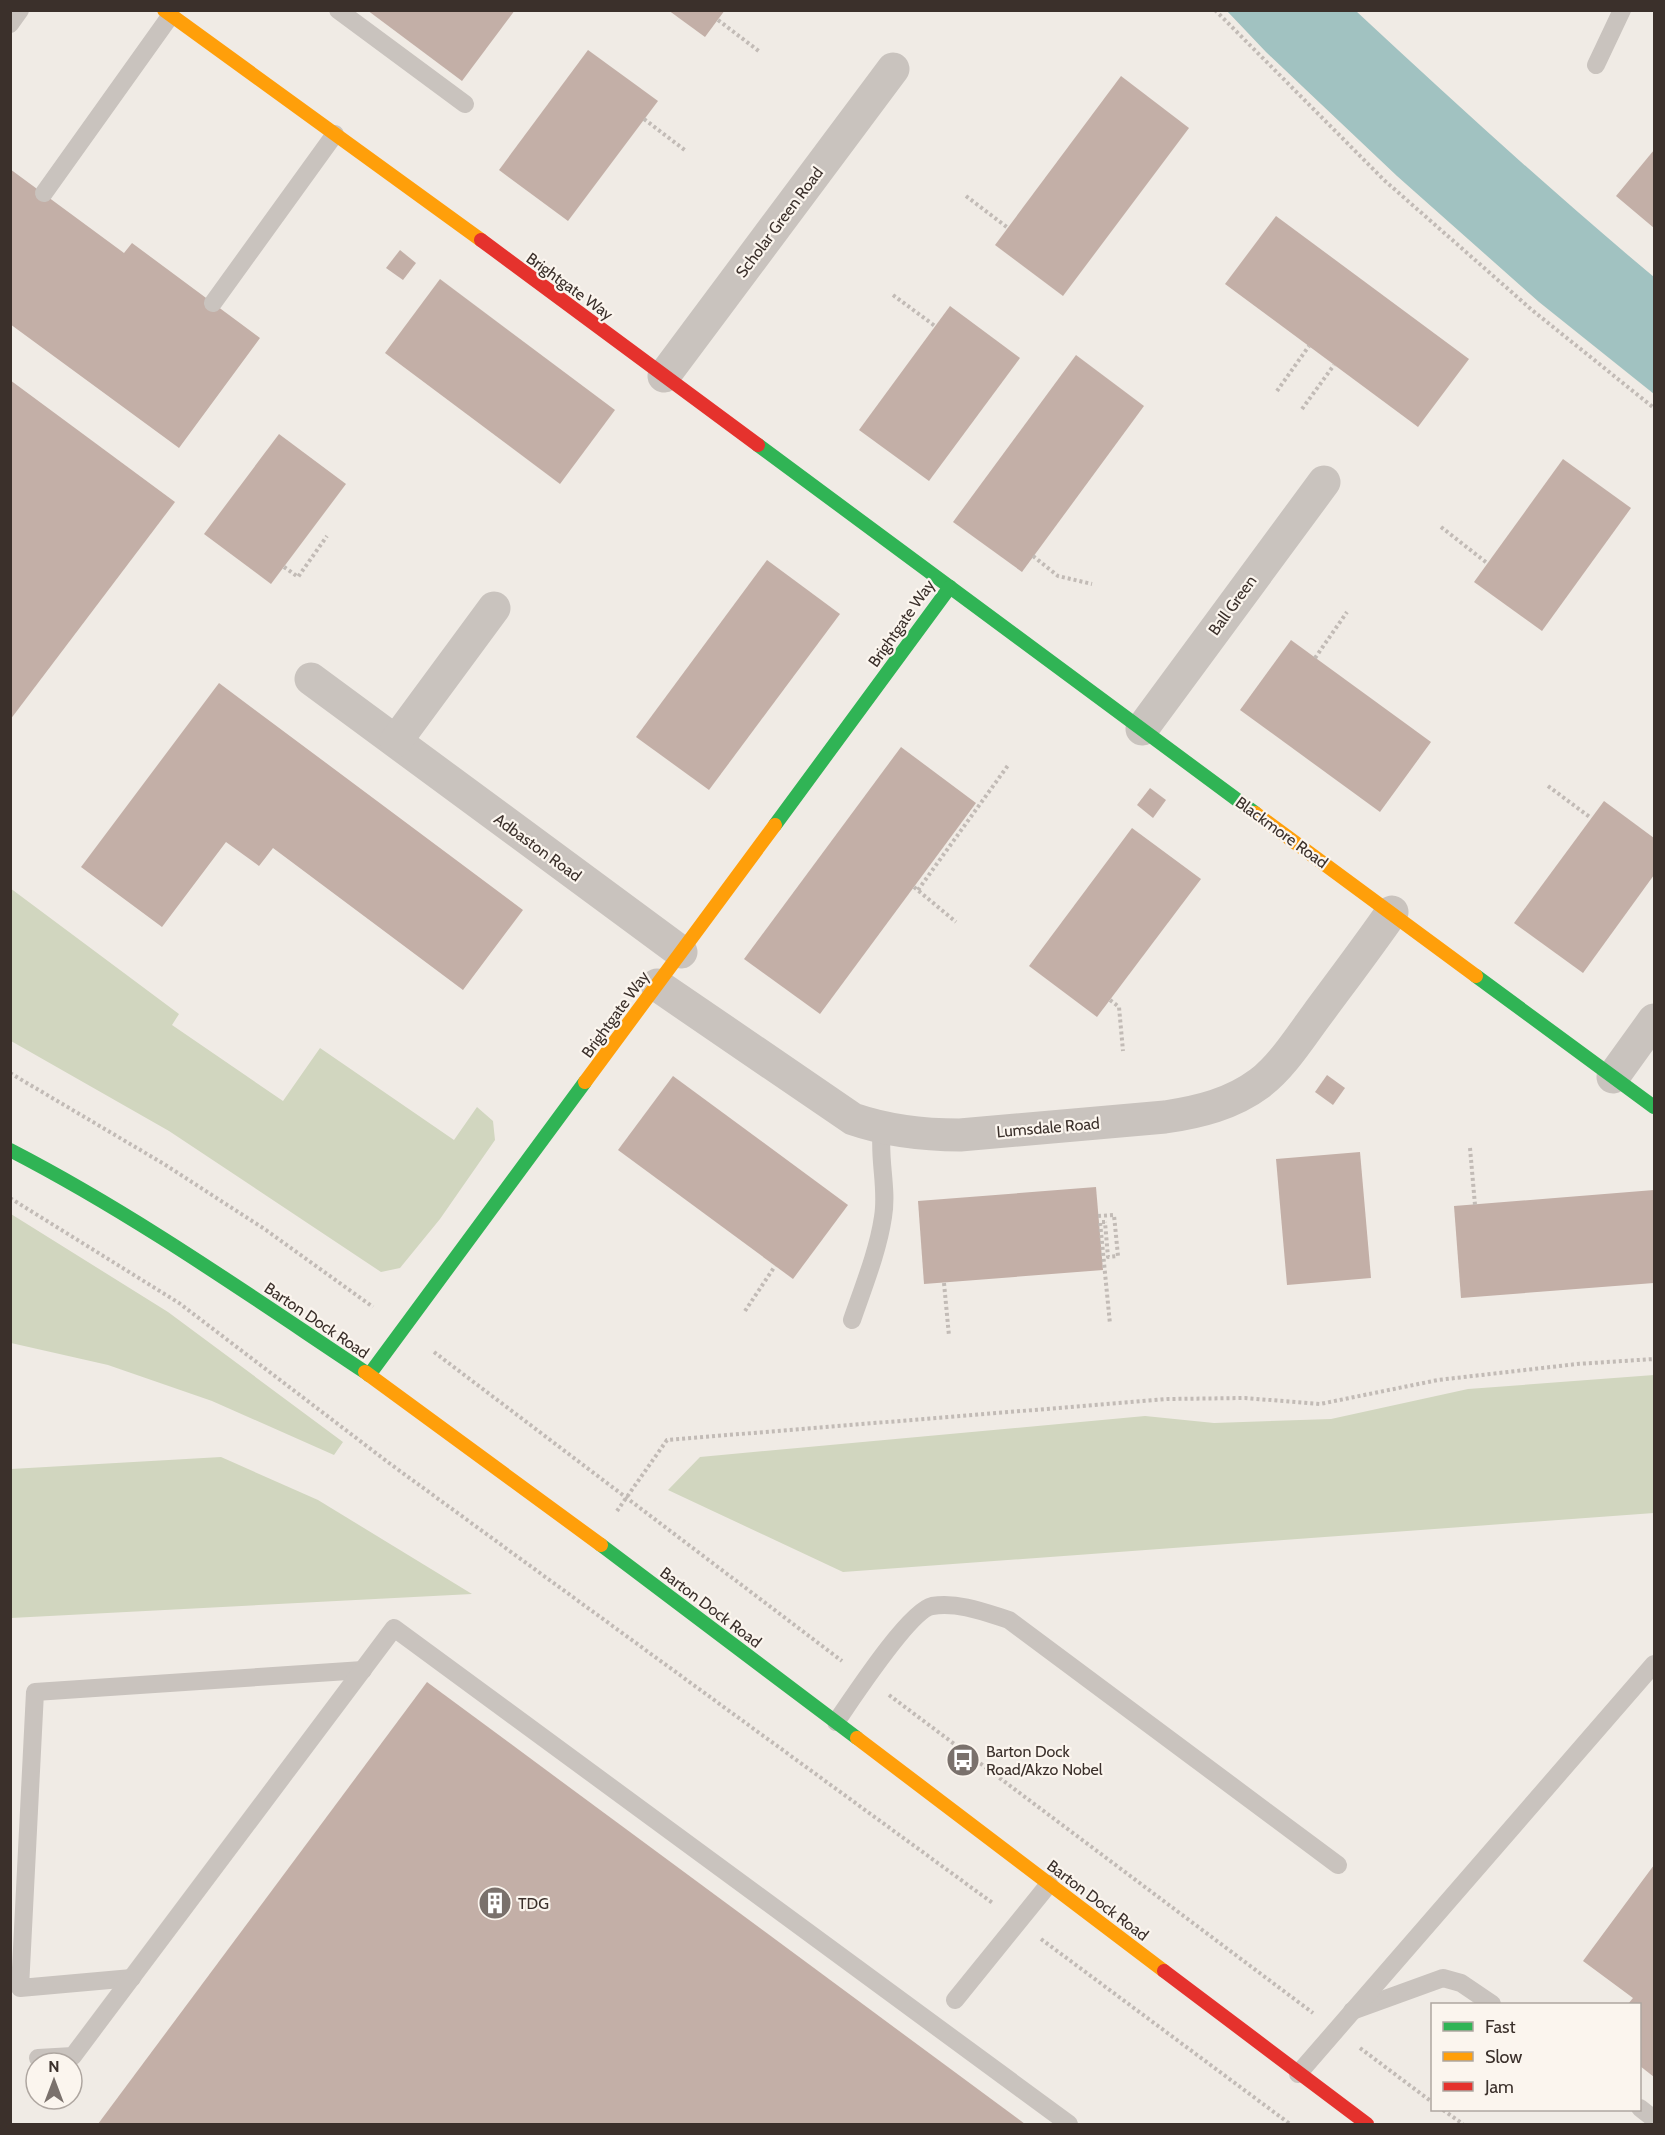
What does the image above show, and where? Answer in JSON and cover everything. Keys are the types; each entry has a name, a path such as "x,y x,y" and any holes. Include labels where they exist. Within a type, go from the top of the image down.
{"street":[{"name":"Brightgate Way","path":"167,13 950,587 369,1375"},
{"name":"Scholar Green Road","path":"664,376 893,69"},
{"name":"Ball Green","path":"1142,729 1324,482"},
{"name":"Blackmore Road","path":"950,587 1654,1107"},
{"path":"396,741 494,608"},
{"name":"Adbaston Road","path":"311,680 681,952"},
{"name":"Lumsdale Road","path":"657,985 853,1119 882,1129 926,1135 960,1135 1166,1117 1191,1114 1213,1107 1260,1083 1280,1063 1392,912"},
{"path":"1613,1077 1654,1020"},
{"name":"Barton Dock Road","path":"10,1150 66,1179 189,1255 369,1375 597,1542 1367,2124"}],"lane":[{"path":"10,24 20,10"},
{"path":"338,10 465,104"},
{"path":"1596,65 1622,10"},
{"path":"44,193 167,13"},
{"path":"213,303 335,134"},
{"path":"852,1320 883,1217 884,1197 880,1155 882,1129"},
{"path":"836,1722 904,1628 930,1606 964,1606 1009,1620 1338,1865"},
{"path":"77,2051 394,1628 1069,2124"},
{"path":"1298,2073 1654,1664"},
{"path":"132,1978 20,1988 35,1692 363,1670"},
{"path":"955,2000 1049,1884"},
{"path":"1350,2012 1443,1978 1461,1983 1491,2003"},
{"path":"1641,2109 1654,2119"}],"path":[{"path":"1215,10 1384,180 1532,310 1654,408"},
{"path":"718,20 760,52"},
{"path":"644,119 686,151"},
{"path":"966,196 1008,228"},
{"path":"892,295 935,326"},
{"path":"1277,391 1309,346"},
{"path":"1302,409 1334,364"},
{"path":"1441,527 1487,563"},
{"path":"284,567 298,577 327,536"},
{"path":"1033,556 1058,576 1092,584"},
{"path":"1315,658 1347,612"},
{"path":"956,922 916,889 1009,764"},
{"path":"1548,786 1591,818"},
{"path":"1110,1000 1119,1007 1123,1051"},
{"path":"10,1073 164,1164 266,1230 354,1294"},
{"path":"1470,1149 1475,1205"},
{"path":"10,1198 179,1303 389,1463 1018,1922 1290,2124"},
{"path":"1098,1216 1114,1215 1118,1256 1108,1257 1105,1222 1100,1222 1110,1324"},
{"path":"745,1311 775,1266"},
{"path":"944,1283 949,1336"},
{"path":"597,1542 667,1440 1168,1399 1245,1398 1320,1404 1438,1380 1577,1364 1654,1359"},
{"path":"452,1366 833,1655"},
{"path":"893,1698 1298,2002"},
{"path":"1402,2079 1431,2101"},
{"path":"1446,2111 1463,2124"}],"green space":[{"path":"10,888 179,1014 172,1025 283,1101 320,1048 454,1140 477,1107 493,1121 495,1140 440,1219 400,1268 381,1272 169,1131 11,1041"},
{"path":"11,1214 168,1312 343,1442 334,1455 212,1401 108,1365 11,1343"},
{"path":"1654,1375 1654,1513 843,1572 668,1490 700,1457 1145,1416 1214,1423 1331,1419 1468,1389"},
{"path":"221,1457 318,1500 472,1594 11,1618 11,1469"}],"water":[{"path":"1227,11 1356,11 1504,146 1654,277 1654,394 1539,302 1397,176 1266,52"}],"building":[{"path":"367,10 515,10 462,81"},
{"path":"668,10 725,10 705,37"},
{"path":"588,50 658,101 568,221 499,170"},
{"path":"1121,76 1189,128 1063,296 995,245"},
{"path":"1654,150 1654,228 1616,196"},
{"path":"10,169 124,253 132,243 260,338 179,448 10,324"},
{"path":"1276,216 1469,359 1418,427 1225,284"},
{"path":"400,250 416,263 403,280 386,268"},
{"path":"440,279 615,410 560,484 385,353"},
{"path":"950,306 1020,358 929,481 859,430"},
{"path":"1076,355 1144,406 1022,572 953,522"},
{"path":"10,380 175,502 10,720"},
{"path":"279,434 346,484 271,584 204,534"},
{"path":"1563,459 1631,508 1542,631 1474,582"},
{"path":"767,560 840,614 709,790 636,737"},
{"path":"1291,640 1431,742 1380,812 1240,710"},
{"path":"219,683 523,910 463,990 273,848 259,866 226,842 162,927 81,867"},
{"path":"901,747 976,803 820,1014 744,959"},
{"path":"1150,788 1166,800 1153,818 1137,805"},
{"path":"1604,801 1654,838 1654,875 1583,973 1514,923"},
{"path":"1132,828 1201,879 1097,1017 1029,966"},
{"path":"1327,1075 1345,1088 1333,1105 1315,1092"},
{"path":"673,1076 848,1205 793,1279 618,1150"},
{"path":"1360,1152 1371,1278 1287,1285 1276,1159"},
{"path":"1096,1187 1103,1270 924,1284 918,1201"},
{"path":"1654,1190 1654,1283 1461,1298 1454,1206"},
{"name":"TDG","path":"427,1682 1025,2124 98,2124"},
{"path":"1654,1865 1654,2077 1641,2067 1641,2003 1629,2003 1633,1998 1583,1961"}],"traffic: fast":[{"path":"758,445 1255,813"},
{"path":"775,825 950,587"},
{"path":"1476,976 1654,1107"},
{"path":"369,1375 585,1082"},
{"path":"10,1150 146,1228 365,1372"},
{"path":"601,1545 857,1738"}],"traffic: slow":[{"path":"164,10 481,240"},
{"path":"1255,813 1476,976"},
{"path":"585,1082 775,825"},
{"path":"365,1372 601,1545"},
{"path":"857,1738 1164,1971"}],"traffic: jam":[{"path":"481,240 758,445"},
{"path":"1164,1971 1367,2124"}],"place":[{"name":"Barton Dock Road/Akzo Nobel","path":"963,1760"},
{"name":"TDG","path":"495,1903"}]}
